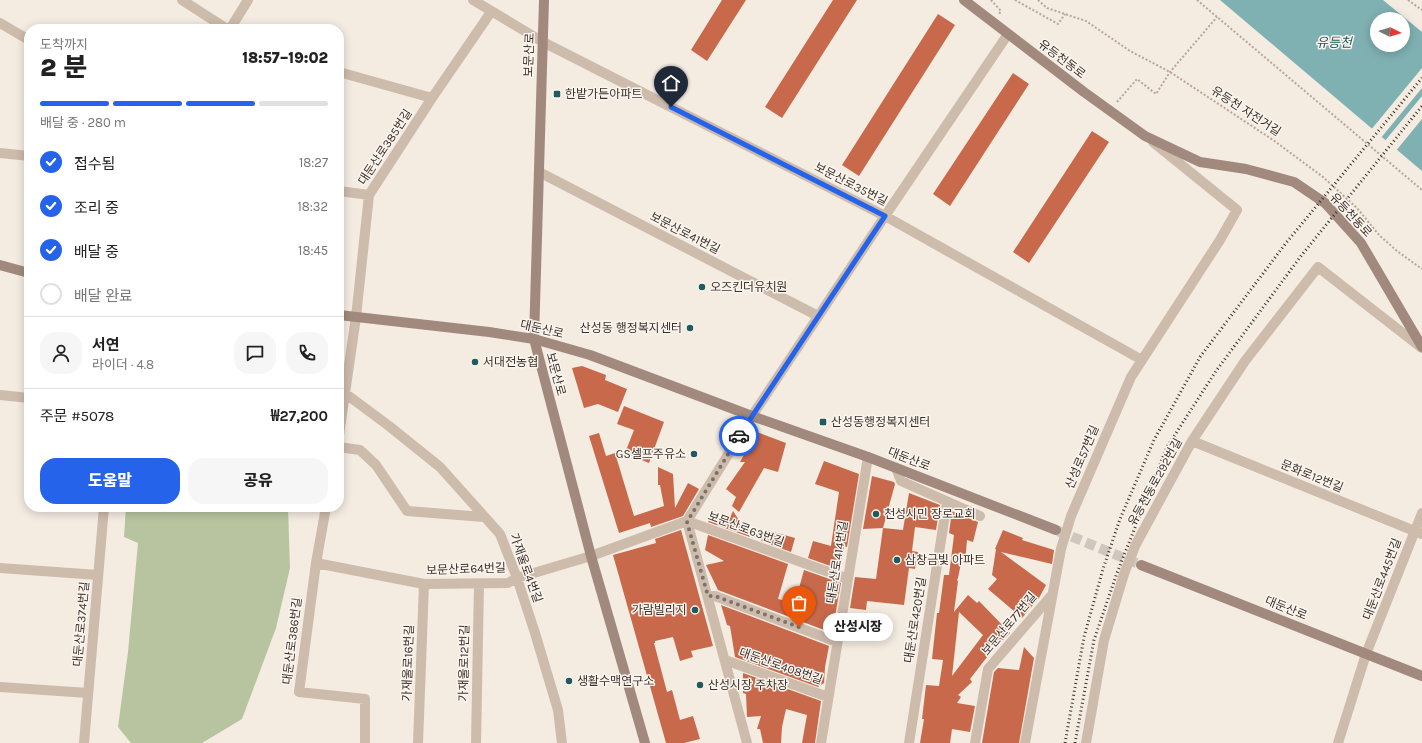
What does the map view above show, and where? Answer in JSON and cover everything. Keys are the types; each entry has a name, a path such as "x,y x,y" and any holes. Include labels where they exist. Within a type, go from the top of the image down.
{"main road":[{"name":"보문산로","path":"544,0 534,339 591,556 645,743"},
{"name":"유등천동로","path":"964,0 1084,92 1145,136 1200,162 1246,169 1294,182 1325,203 1361,244 1422,348"},
{"path":"0,265 24,272"},
{"name":"대둔산로","path":"344,316 490,332 534,339 590,355 752,416 868,457 1056,530"},
{"name":"대둔산로","path":"1141,565 1422,676"}],"street":[{"path":"182,0 219,24"},
{"path":"233,24 248,0"},
{"name":"보문산로35번길","path":"473,0 543,42 885,216 1142,360"},
{"name":"대둔산로385번길","path":"356,317 369,195 432,98 491,12"},
{"path":"0,23 24,37"},
{"path":"591,556 687,522 752,416 1008,34"},
{"path":"344,73 432,98"},
{"name":"유등천동로","path":"1145,136 1237,210"},
{"path":"0,153 24,155"},
{"name":"보문산로41번길","path":"539,172 818,316"},
{"path":"344,192 369,195"},
{"name":"산성로57번길","path":"1025,743 1060,549 1071,516 1131,377 1220,240 1237,210"},
{"name":"유등천동로","path":"1318,267 1422,348"},
{"name":"유등천동로292번길","path":"1086,743 1104,640 1124,574 1136,544 1192,441 1245,361 1318,267"},
{"path":"344,406 356,317"},
{"name":"가재울로4번길","path":"346,394 440,467 500,534 517,578 558,710 562,743"},
{"path":"0,395 24,397"},
{"name":"문화로12번길","path":"1192,441 1418,533"},
{"path":"344,448 360,450 376,465 407,511 484,517"},
{"name":"대둔산로414번길","path":"821,743 868,457"},
{"path":"896,468 901,481 980,516"},
{"name":"대둔산로420번길","path":"909,743 947,502"},
{"name":"대둔산로374번길","path":"84,743 104,512"},
{"name":"대둔산로386번길","path":"325,512 316,563 299,692 365,699 365,743"},
{"name":"대둔산로445번길","path":"1338,743 1366,654 1418,533 1422,513"},
{"name":"보문산로63번길","path":"687,522 848,579"},
{"name":"대둔산로408번길","path":"687,522 748,743"},
{"name":"보문산로64번길","path":"316,563 424,584 479,584 508,583 517,578 591,556"},
{"path":"0,568 98,574"},
{"name":"가재울로16번길","path":"418,743 424,584"},
{"name":"가재울로12번길","path":"476,743 479,584"},
{"name":"보문산로77번길","path":"975,743 988,669 1052,594"},
{"path":"708,596 715,596 837,642"},
{"name":"대둔산로408번길","path":"725,660 828,696"},
{"path":"0,687 88,694"}],"path":[{"path":"1015,0 1058,24 1065,14"},
{"name":"유등천 자전거길","path":"1038,0 1047,8 1086,21 1130,51 1170,72 1273,140 1306,164 1357,208 1379,235 1397,251 1422,269"},
{"path":"1197,0 1422,190"},
{"path":"1408,0 1422,10"},
{"path":"1117,103 1137,79 1156,94 1170,72 1217,18"}],"green space":[{"path":"126,512 288,512 290,568 276,628 242,719 202,743 131,743 118,727 128,652 138,543 124,537"}],"water":[{"name":"유등천","path":"1220,0 1383,0 1398,12 1370,12 1370,52 1410,52 1410,22 1422,32 1422,171"}],"pier":[{"path":"1422,68 1422,88 1380,139 1370,131"},
{"path":"1422,96 1422,119 1395,152 1384,142"}],"building":[{"path":"722,0 746,0 707,61 691,50"},
{"path":"833,0 857,0 782,118 765,107"},
{"path":"938,14 955,25 859,176 842,165"},
{"path":"1013,73 1029,84 950,206 933,194"},
{"path":"1092,131 1109,142 1029,263 1013,252"},
{"path":"582,366 606,375 605,380 627,389 618,412 598,404 584,408 572,368"},
{"path":"624,406 664,422 649,463 625,453 634,430 617,424"},
{"path":"757,432 786,443 778,472 764,468 739,512 732,506 736,497 726,489 745,462 740,462"},
{"path":"599,433 606,456 615,453 634,516 664,506 660,485 658,485 658,467 673,474 675,508 688,483 699,489 683,516 651,527 650,523 619,533 589,436"},
{"path":"824,461 859,474 847,547 844,546 839,569 808,558 813,541 831,546 839,492 815,484"},
{"name":"천성시민 장로교회","path":"872,476 894,482 895,484 883,528 863,529"},
{"path":"909,493 940,505 936,530 915,527 912,551 918,552 915,569 909,568 904,605 867,601 866,610 850,608 855,577 876,579 883,528 903,530"},
{"path":"733,511 750,537 708,522 713,514 727,525"},
{"path":"952,511 978,522 973,542 967,540 965,563 961,563 957,580 954,612 968,595 977,603 979,601 1010,633 1003,640 1001,639 970,679 972,682 958,695 961,697 957,703 975,706 970,732 952,729 950,743 920,743 924,719 922,719 926,685 939,686 943,660 932,659 937,613 939,613 944,575 949,575 954,535 949,533","holes":["959,612 983,635 952,676"]},
{"path":"681,530 713,646 691,651 693,657 680,661 673,637 655,641 654,643 667,692 672,690 680,720 693,716 700,739 684,743 666,743 613,555 656,543 655,539"},
{"path":"766,530 795,538 791,552 761,541"},
{"path":"1003,530 1023,538 1022,540 1054,550 1052,564 1001,552 1046,585 1039,598 1022,618 988,589 997,579 992,575 995,549"},
{"path":"708,535 788,564 778,599 795,603 804,570 841,583 832,633 718,590 706,565 724,561 705,550"},
{"path":"721,605 829,646 824,683 818,687 735,657 730,626 727,625"},
{"path":"1024,647 1034,658 1019,743 982,743 994,672 998,668 1019,670"},
{"path":"743,673 821,701 815,743 802,743 807,715 786,709 782,727 781,743 763,743 760,729 757,729 761,716 747,717 746,694 743,693"}],"tunnel":[{"path":"1058,531 1141,565"}],"railway":[{"path":"1065,743 1084,637 1103,569 1120,519 1154,440 1200,357 1286,243 1422,78"},
{"path":"1075,743 1094,640 1117,573 1167,447 1216,371 1301,256 1422,106"}],"way so far":[{"path":"739,436 687,522 708,596 715,596 799,627"}],"place":[{"name":"한밭가든아파트","path":"557,94"},
{"name":"오즈킨더유치원","path":"702,287"},
{"name":"산성동 행정복지센터","path":"690,328"},
{"name":"서대전농협","path":"475,362"},
{"name":"산성동행정복지센터","path":"823,422"},
{"name":"GS셀프주유소","path":"694,454"},
{"name":"천성시민 장로교회","path":"876,514"},
{"name":"삼창금빛 아파트","path":"897,560"},
{"name":"가람빌리지","path":"695,610"},
{"name":"산성시장","path":"799,627"},
{"name":"생활수맥연구소","path":"569,681"},
{"name":"산성시장 주차장","path":"700,685"}],"route":[{"path":"671,107 885,216 739,436"}]}
